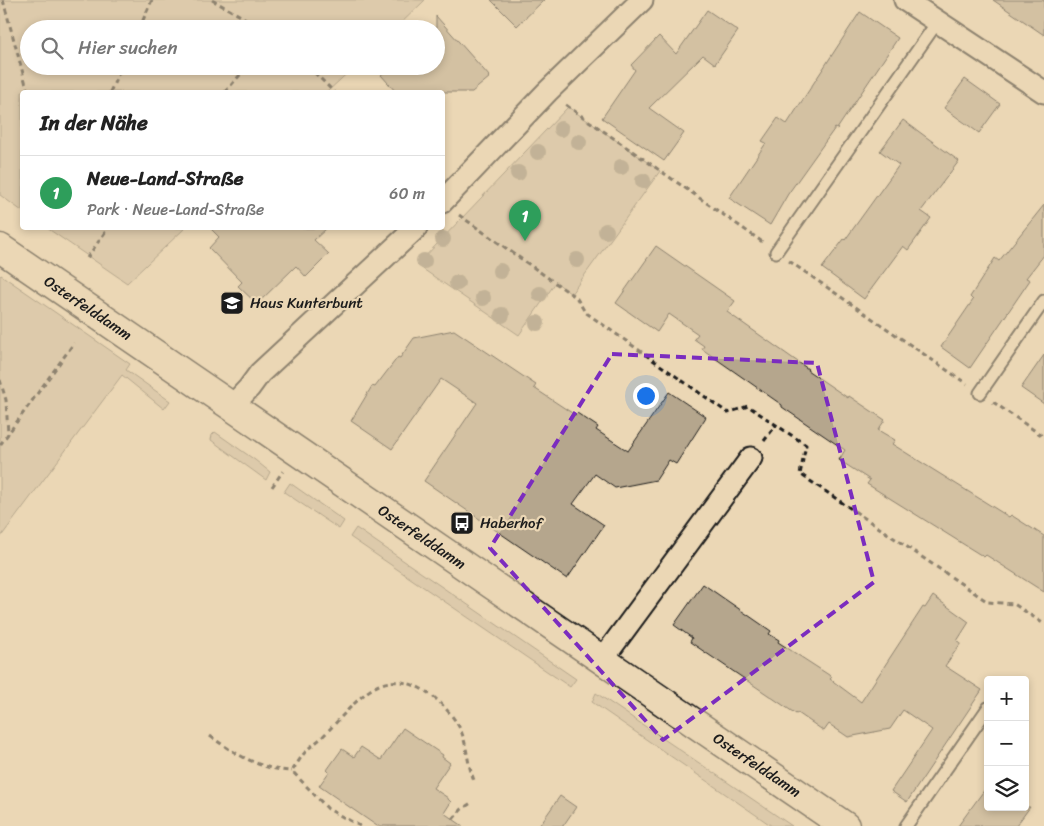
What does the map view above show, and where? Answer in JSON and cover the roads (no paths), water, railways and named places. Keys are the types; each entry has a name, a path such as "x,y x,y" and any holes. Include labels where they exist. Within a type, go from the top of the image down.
{"street":[{"path":"449,207 547,92 642,0"},
{"path":"905,0 1044,92"},
{"path":"232,406 260,373 414,230"},
{"name":"Osterfelddamm","path":"0,248 845,826"},
{"path":"602,660 751,458"}],"lane":[{"path":"776,252 938,21"},
{"path":"980,393 1044,301"},
{"path":"906,826 984,714"}],"place":[{"name":"Neue-Land-Straße","path":"525,241"},
{"name":"Haus Kunterbunt","path":"232,303"},
{"name":"Haberhof","path":"462,523"}]}
